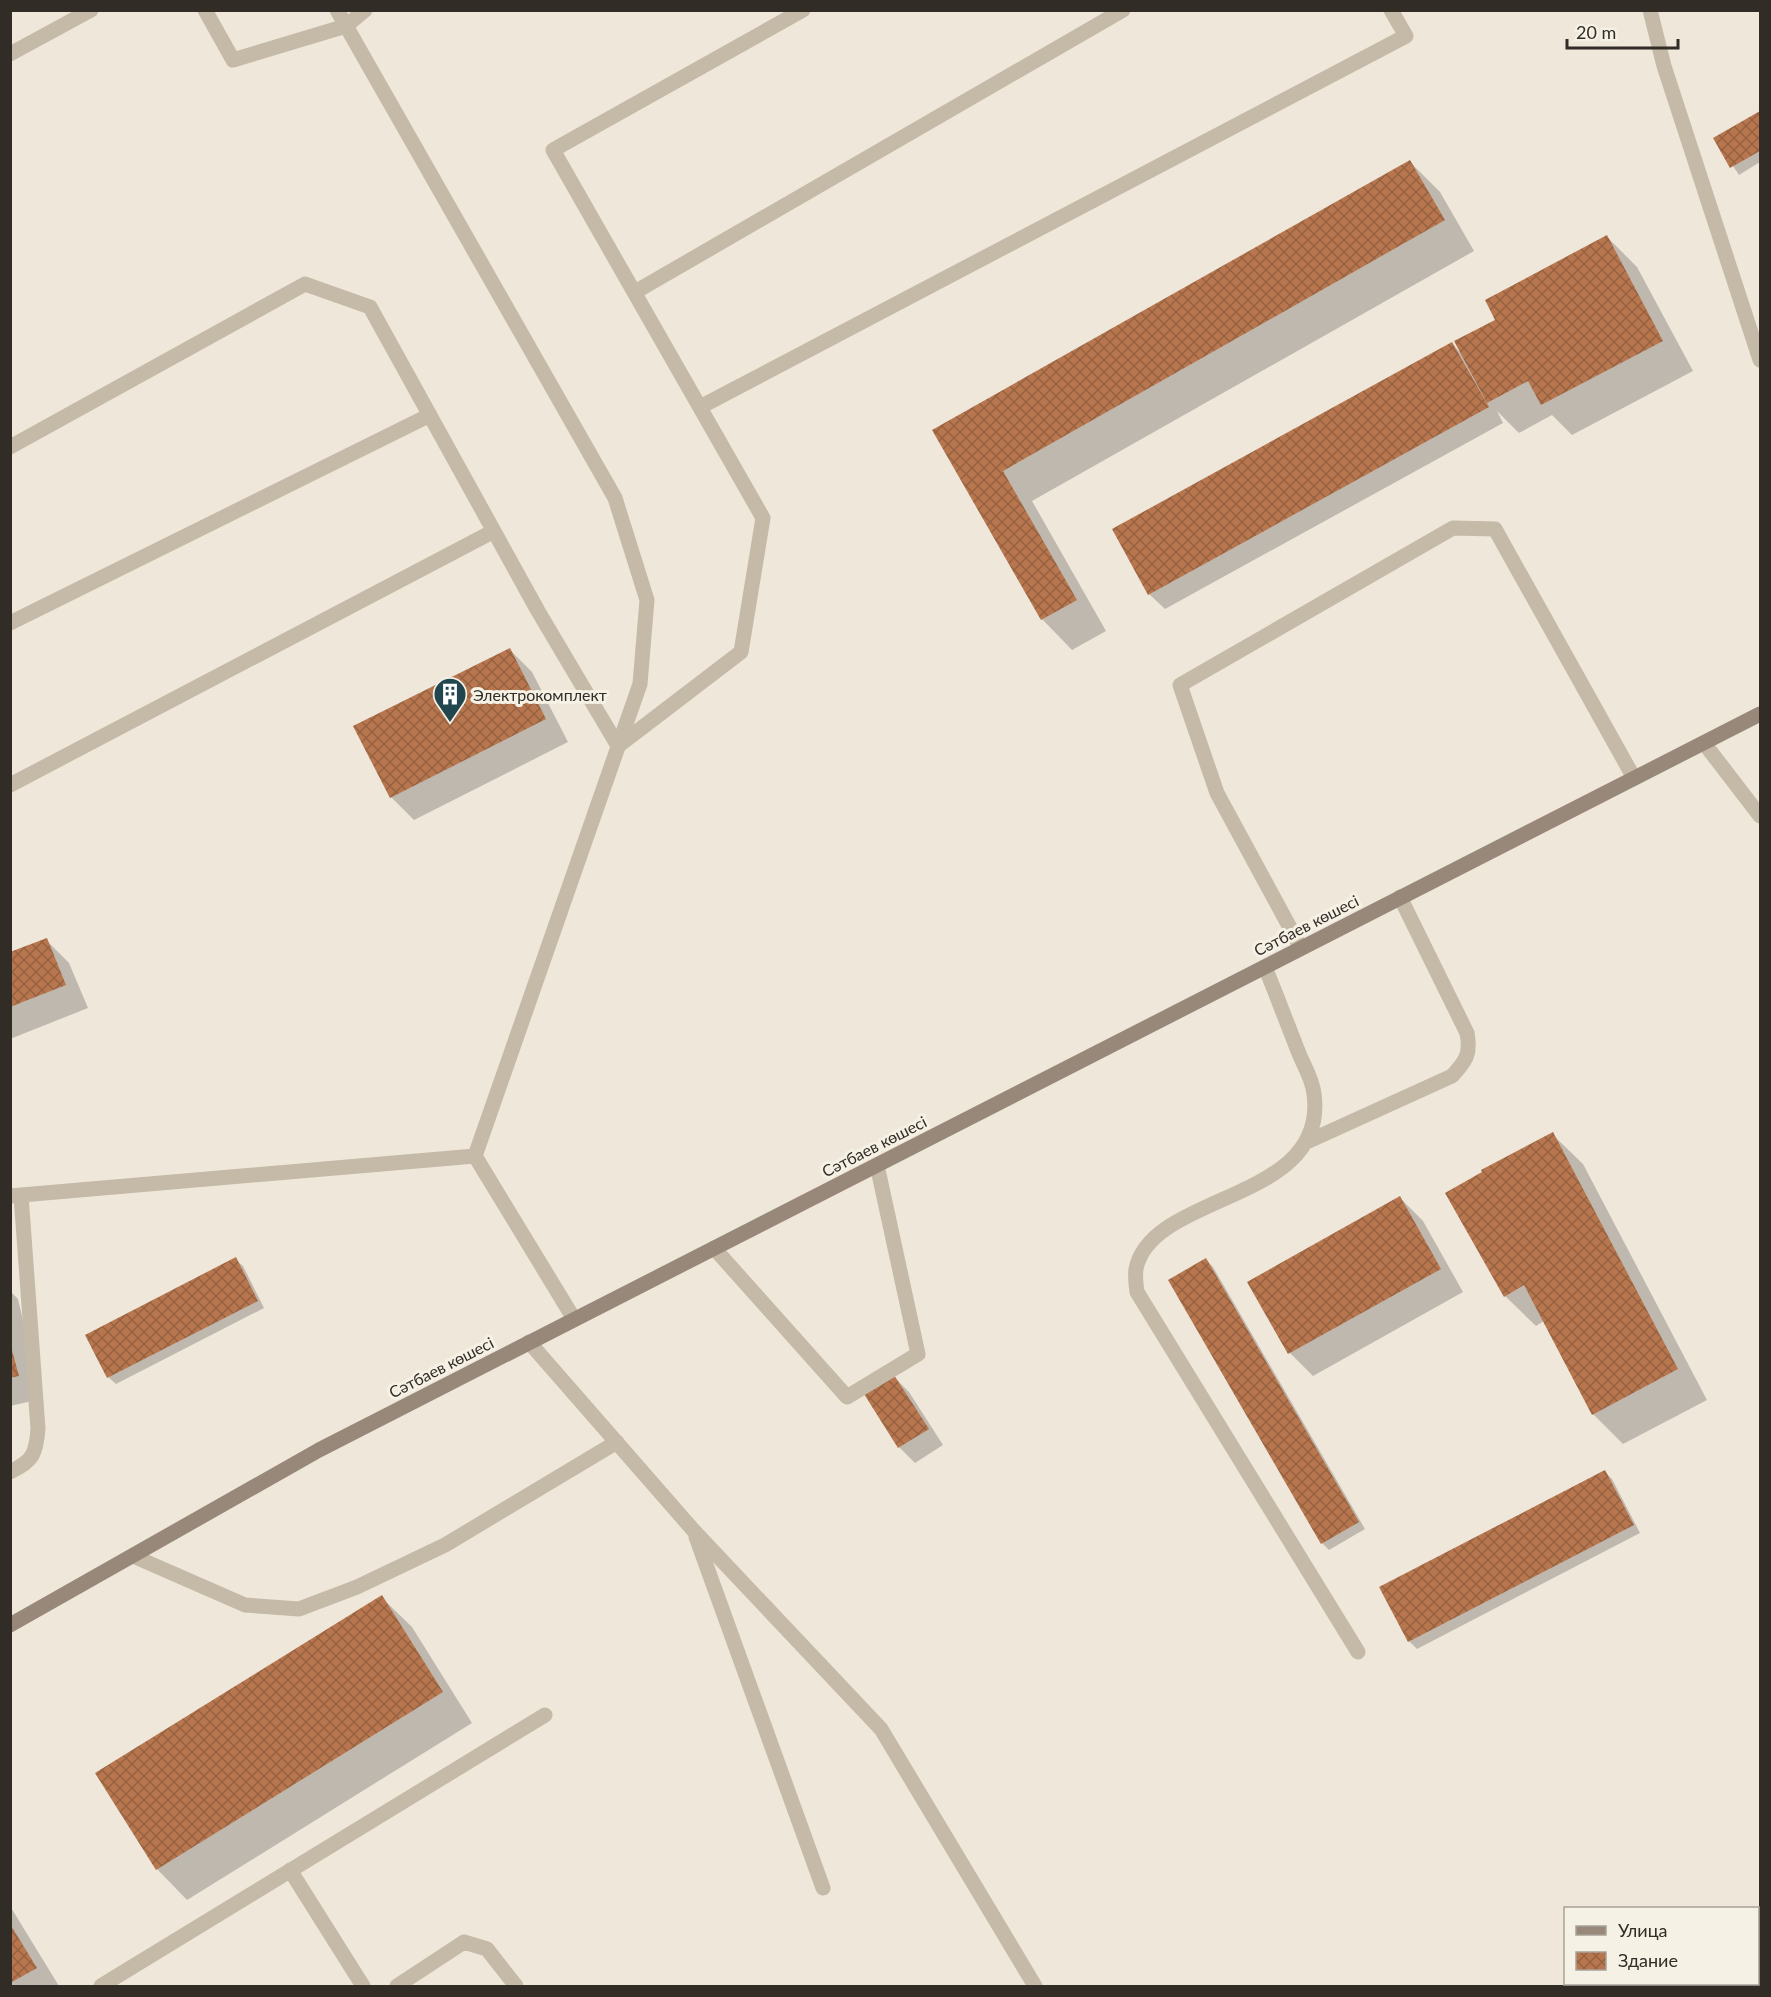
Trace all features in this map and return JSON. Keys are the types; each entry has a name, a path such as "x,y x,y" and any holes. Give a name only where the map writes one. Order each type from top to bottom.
{"main road":[{"name":"Сәтбаев көшесі","path":"10,1625 319,1450 1761,714"}],"street":[{"path":"10,54 91,10"},
{"path":"205,10 233,60 346,26 365,10"},
{"path":"337,10 615,498 647,600 640,684 475,1156"},
{"path":"618,746 741,652 763,518 702,406 554,150 803,10"},
{"path":"635,292 1123,10"},
{"path":"702,406 1406,36 1391,10"},
{"path":"1650,10 1664,66 1761,360"},
{"path":"10,447 306,284 370,307 494,531 618,746"},
{"path":"10,623 430,415"},
{"path":"1301,948 1217,793 1180,685 1453,528 1495,529 1634,778"},
{"path":"10,785 494,531"},
{"path":"1704,743 1761,816"},
{"path":"1358,1652 1137,1292 1136,1269 1143,1252 1160,1232 1278,1171 1309,1141 1452,1076 1466,1062 1470,1049 1467,1033 1400,897"},
{"path":"1265,967 1314,1092 1315,1118 1309,1141"},
{"path":"10,1472 27,1463 36,1449 38,1429 16,1196 475,1156"},
{"path":"475,1156 574,1319"},
{"path":"714,1248 847,1397 918,1354 877,1165"},
{"path":"529,1342 694,1531 881,1729 1035,1986"},
{"path":"133,1556 245,1605 299,1610 357,1587 445,1545 616,1442"},
{"path":"694,1531 823,1888"},
{"path":"101,1986 544,1715"},
{"path":"290,1870 363,1986"},
{"path":"397,1986 464,1942 487,1949 516,1986"}],"building":[{"path":"1760,111 1760,151 1730,168 1713,138"},
{"path":"1410,160 1445,220 1003,471 1077,600 1041,620 932,430"},
{"path":"1607,235 1663,341 1541,405 1528,381 1487,403 1454,341 1495,320 1485,300"},
{"path":"1452,342 1489,407 1148,595 1112,529"},
{"name":"Электрокомплект","path":"510,648 546,719 390,798 353,726"},
{"path":"47,938 66,985 10,1007 10,952"},
{"path":"1553,1132 1678,1369 1592,1415 1524,1285 1504,1297 1445,1193 1482,1172 1481,1170"},
{"path":"1400,1196 1441,1269 1288,1354 1247,1282"},
{"path":"236,1257 258,1301 107,1378 85,1335"},
{"path":"1206,1258 1359,1522 1321,1544 1168,1280"},
{"path":"10,1343 19,1376 10,1378"},
{"path":"894,1375 929,1429 898,1448 864,1394"},
{"path":"1605,1470 1634,1525 1408,1642 1379,1587"},
{"path":"382,1595 443,1692 156,1870 95,1773"},
{"path":"10,1924 37,1968 10,1983"}],"place":[{"name":"Электрокомплект","path":"450,723"}]}
